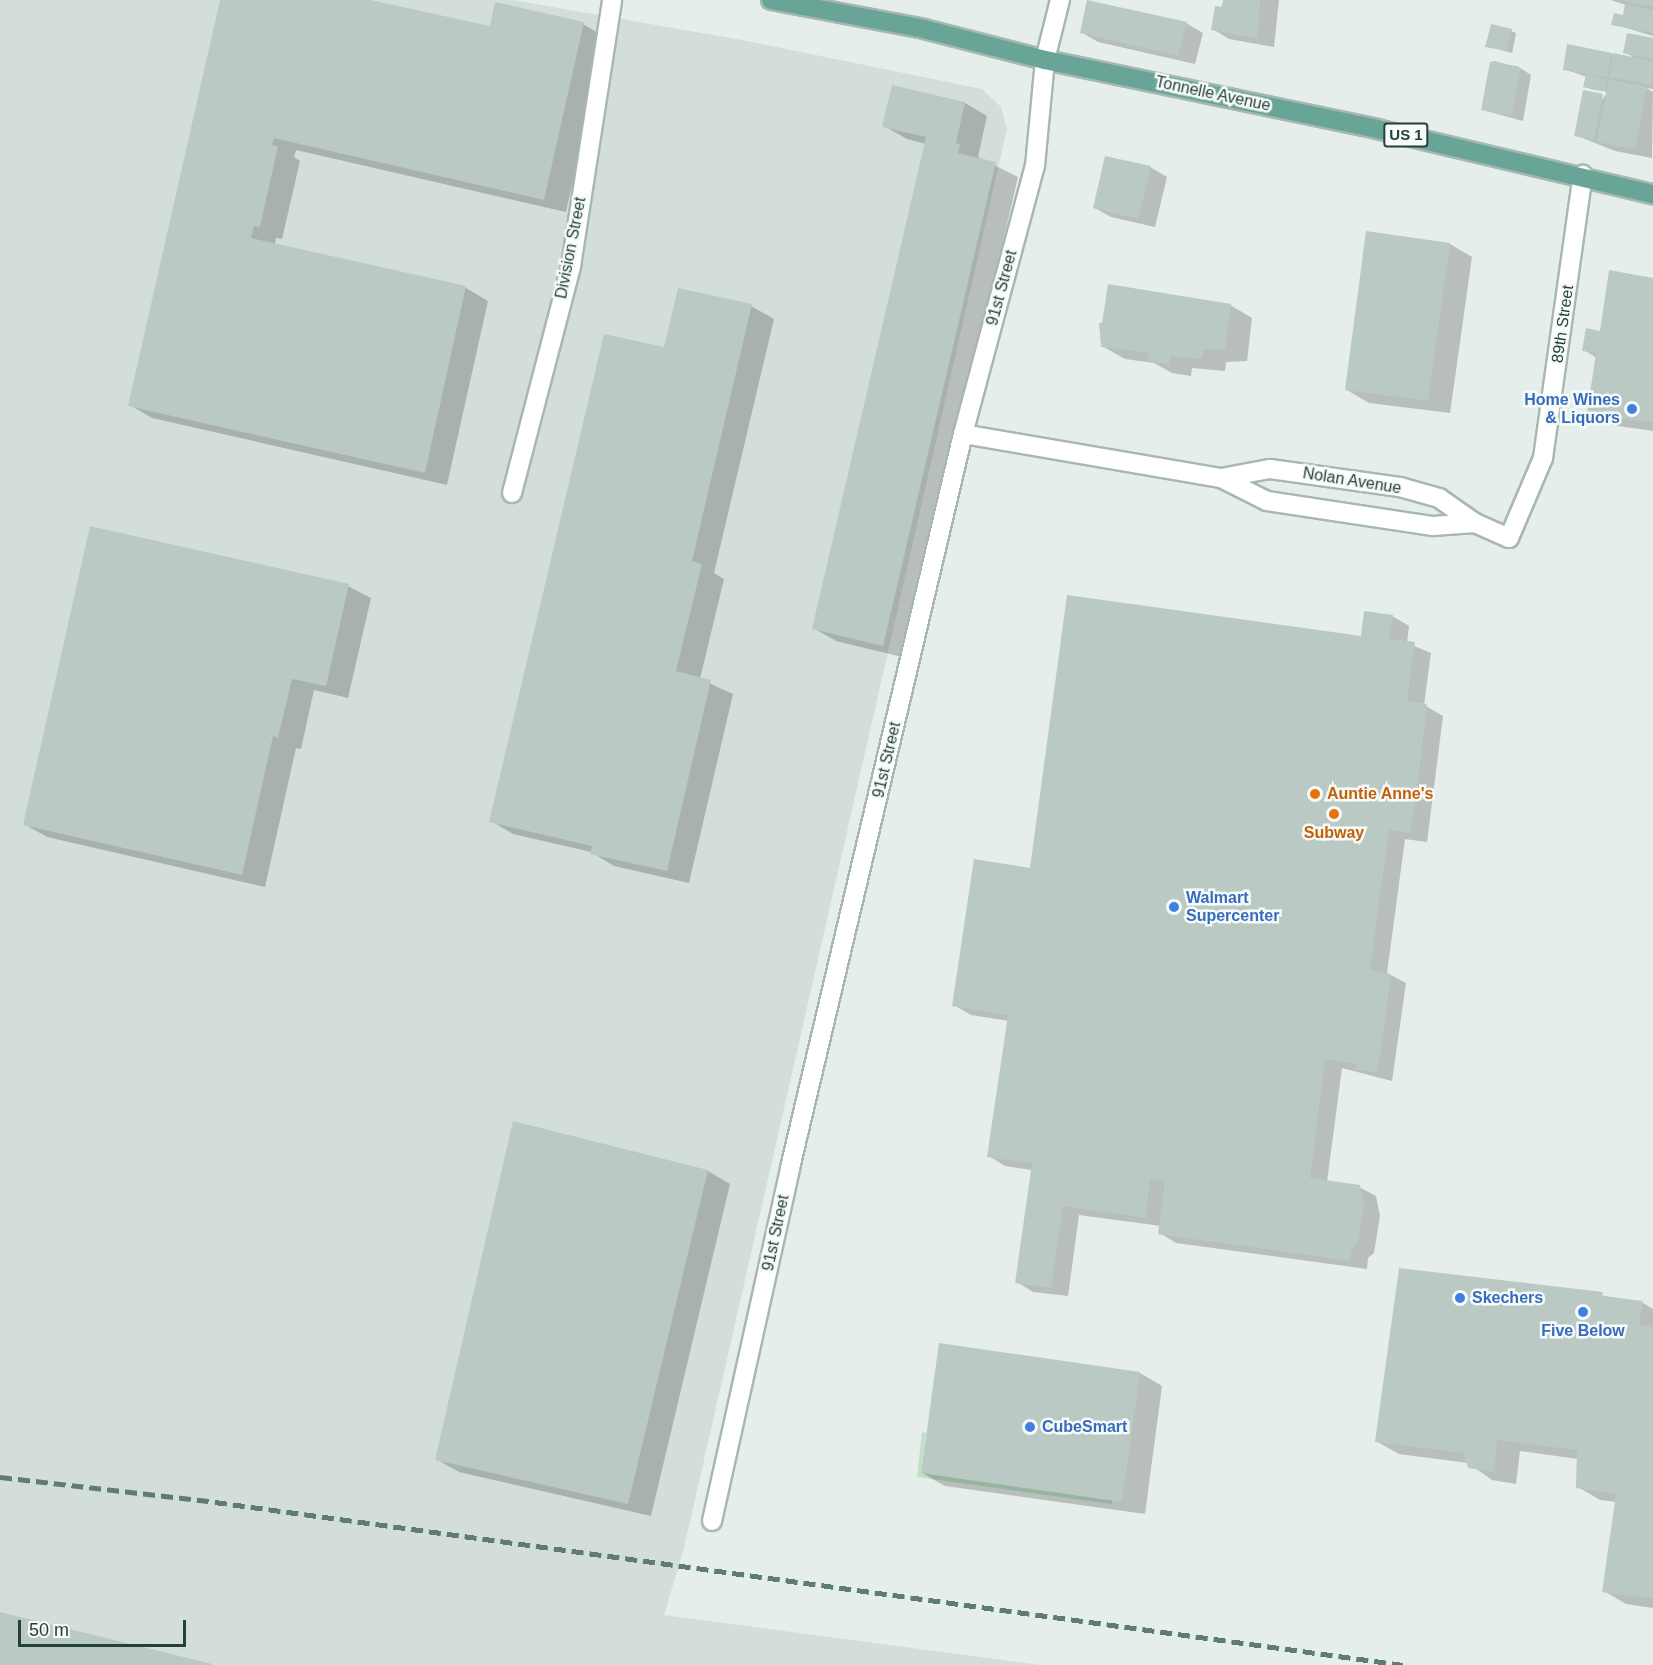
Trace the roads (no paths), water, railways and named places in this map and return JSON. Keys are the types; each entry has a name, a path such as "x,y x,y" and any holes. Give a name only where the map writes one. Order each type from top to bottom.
{"main road":[{"name":"Tonnelle Avenue","path":"771,0 924,29 1045,60 1583,175 1653,194"}],"street":[{"name":"Division Street","path":"512,492 571,266 612,0"},
{"name":"91st Street","path":"712,1521 790,1168 963,434 1035,166 1045,60 1060,0"},
{"name":"89th Street","path":"1509,538 1543,458 1583,175"},
{"name":"Nolan Avenue","path":"963,434 1221,478 1267,501 1433,526 1475,523"},
{"name":"Nolan Avenue","path":"1221,478 1270,469 1400,487 1439,498 1475,523 1509,538"}],"railway":[{"path":"0,1477 215,1502 1403,1665"}],"place":[{"name":"Home Wines & Liquors","path":"1632,409"},
{"name":"Auntie Anne's","path":"1315,794"},
{"name":"Subway","path":"1334,814"},
{"name":"Walmart Supercenter","path":"1174,907"},
{"name":"Skechers","path":"1460,1298"},
{"name":"Five Below","path":"1583,1312"},
{"name":"CubeSmart","path":"1030,1427"}]}
